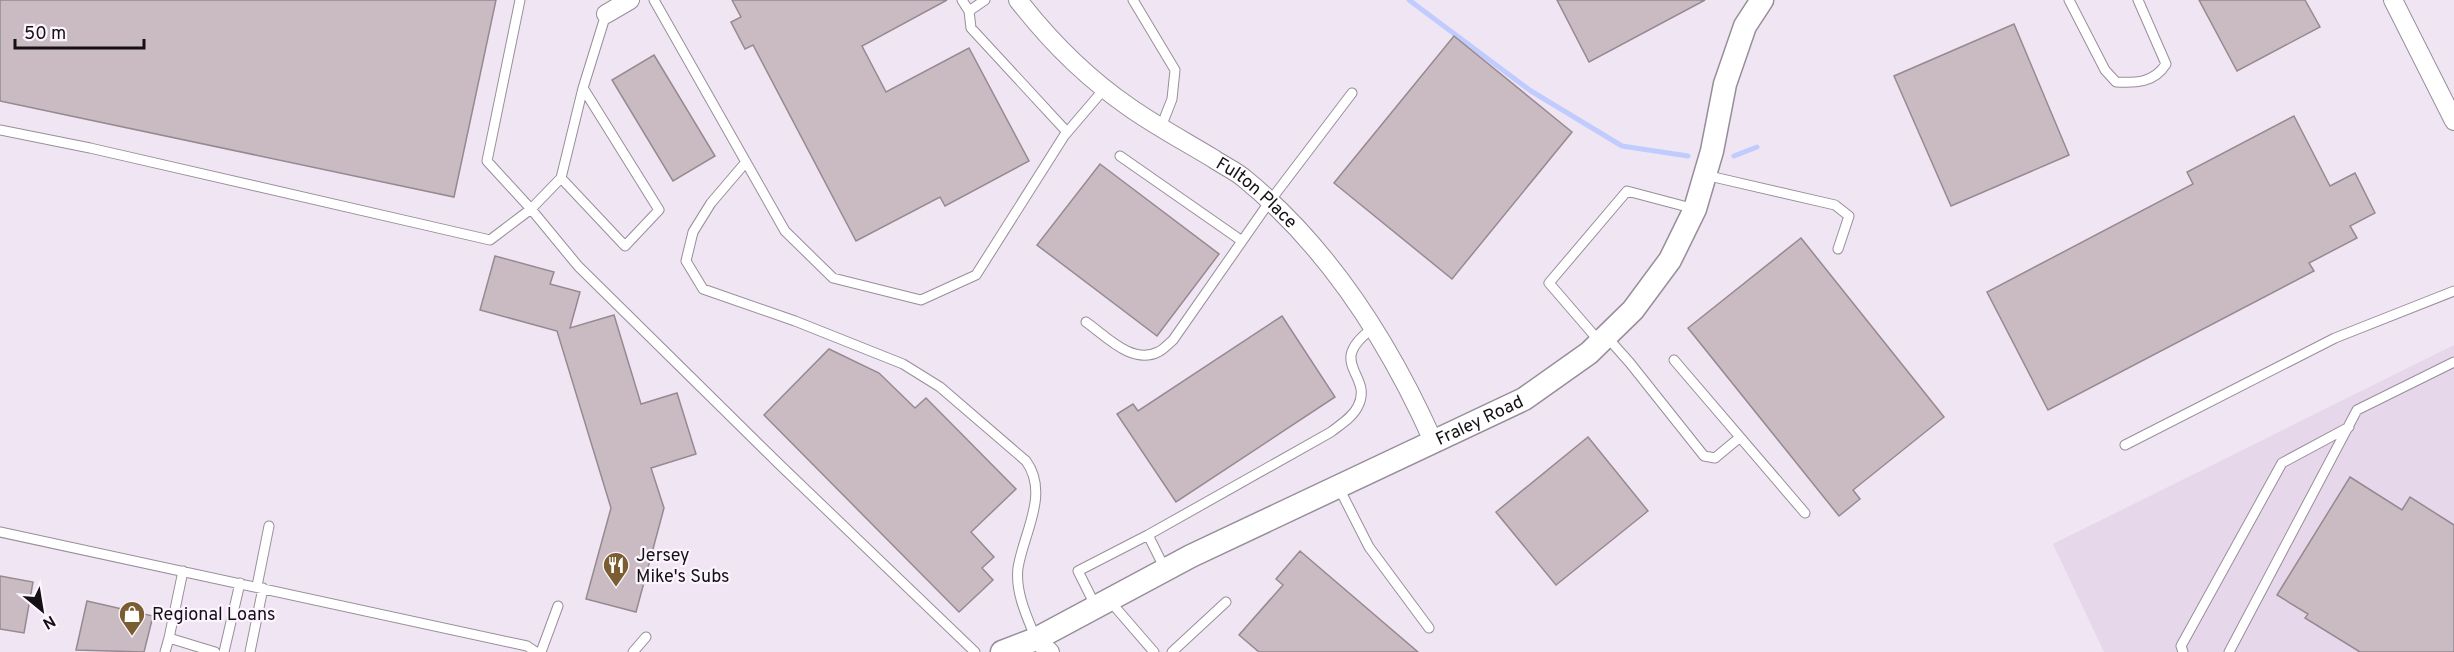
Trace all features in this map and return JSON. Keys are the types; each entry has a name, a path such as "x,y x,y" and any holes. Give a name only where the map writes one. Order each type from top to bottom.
{"street":[{"path":"606,14 630,0"},
{"name":"Fulton Place","path":"1018,0 1040,29 1128,107 1244,177 1298,226 1340,279 1373,328 1418,407 1434,443"},
{"name":"Fraley Road","path":"1002,652 1043,646 1103,603 1165,569 1524,399 1589,353 1633,310 1670,260 1695,209 1725,84 1746,26 1762,0"},
{"path":"2393,0 2454,121"}],"lane":[{"path":"520,0 487,161 531,209 578,266 779,464 975,652"},
{"path":"654,0 785,231 833,278 921,300 976,275 1067,132 1105,88"},
{"path":"962,0 969,11 971,28 1067,132"},
{"path":"969,11 985,0"},
{"path":"1133,0 1175,70 1172,99 1161,127"},
{"path":"2069,0 2104,70 2116,82 2138,83 2159,74 2166,64 2138,0"},
{"path":"0,130 90,148 490,240 531,209 561,178 583,88 606,14"},
{"path":"561,178 625,246 659,210 583,88"},
{"path":"1086,322 1130,354 1139,357 1157,352 1173,340 1270,201 1352,93"},
{"path":"1120,156 1242,241"},
{"path":"746,162 711,203 693,232 686,261 703,289 795,321 903,364 940,387 1026,461 1033,470 1035,509 1018,569 1022,604 1043,646"},
{"path":"1705,175 1835,205 1849,216 1838,249"},
{"path":"1695,209 1627,191 1549,283 1603,339 1630,363 1704,456 1715,458 1739,438"},
{"path":"2125,445 2335,338 2454,291"},
{"path":"1154,652 1103,603 1078,571 1148,535 1331,432 1351,417 1359,404 1360,388 1352,366 1351,351 1358,339 1373,328"},
{"path":"1674,360 1805,513"},
{"path":"2229,652 2357,410 2454,362"},
{"path":"2183,652 2181,646 2282,464 2349,427"},
{"path":"1338,486 1369,547 1429,628"},
{"path":"250,652 270,526"},
{"path":"0,532 527,646 536,652"},
{"path":"1148,535 1165,569"},
{"path":"165,652 183,571"},
{"path":"224,652 240,583"},
{"path":"1172,652 1226,602"},
{"path":"541,652 558,606"},
{"path":"633,652 645,637"},
{"path":"169,638 215,652"}],"shaded area":[{"path":"2454,345 2454,652 2104,652 2053,544"}],"building":[{"path":"0,0 496,0 454,197 0,101"},
{"path":"732,0 947,0 862,46 886,92 969,48 1029,161 945,206 940,197 856,241 753,45 745,49 731,22 741,17"},
{"path":"1557,0 1705,0 1589,62"},
{"path":"2199,0 2305,0 2320,27 2237,71"},
{"path":"2014,24 2069,155 1951,206 1894,76"},
{"path":"1454,36 1572,132 1452,279 1334,183"},
{"path":"654,55 715,156 673,181 612,80"},
{"path":"2294,116 2330,186 2355,173 2375,213 2350,226 2357,238 2309,263 2314,271 2048,410 1987,292 2193,184 2187,172"},
{"path":"1100,164 1219,254 1157,336 1037,245"},
{"path":"1801,238 1944,417 1853,490 1860,499 1839,516 1688,328"},
{"path":"495,256 554,272 550,284 580,292 570,328 614,315 641,404 677,393 696,454 651,468 664,508 636,612 586,599 611,508 557,331 480,310"},
{"path":"1282,316 1335,397 1176,502 1117,414 1133,404 1138,411"},
{"path":"829,349 879,373 915,408 926,398 1016,489 971,532 994,557 982,568 993,580 959,612 764,415"},
{"path":"1588,437 1648,511 1556,585 1496,512"},
{"path":"2350,477 2402,510 2410,497 2454,525 2454,652 2360,652 2305,618 2308,614 2277,595"},
{"path":"1300,551 1418,652 1259,652 1239,635 1283,585 1276,579"},
{"path":"0,576 33,582 24,633 0,629"},
{"path":"87,601 153,616 144,652 76,650"}],"waterway":[{"path":"1409,0 1531,91 1622,146 1688,156"},
{"path":"1734,156 1757,147"}],"place":[{"name":"Jersey Mike's Subs","path":"616,588"},
{"name":"Regional Loans","path":"132,637"}]}
